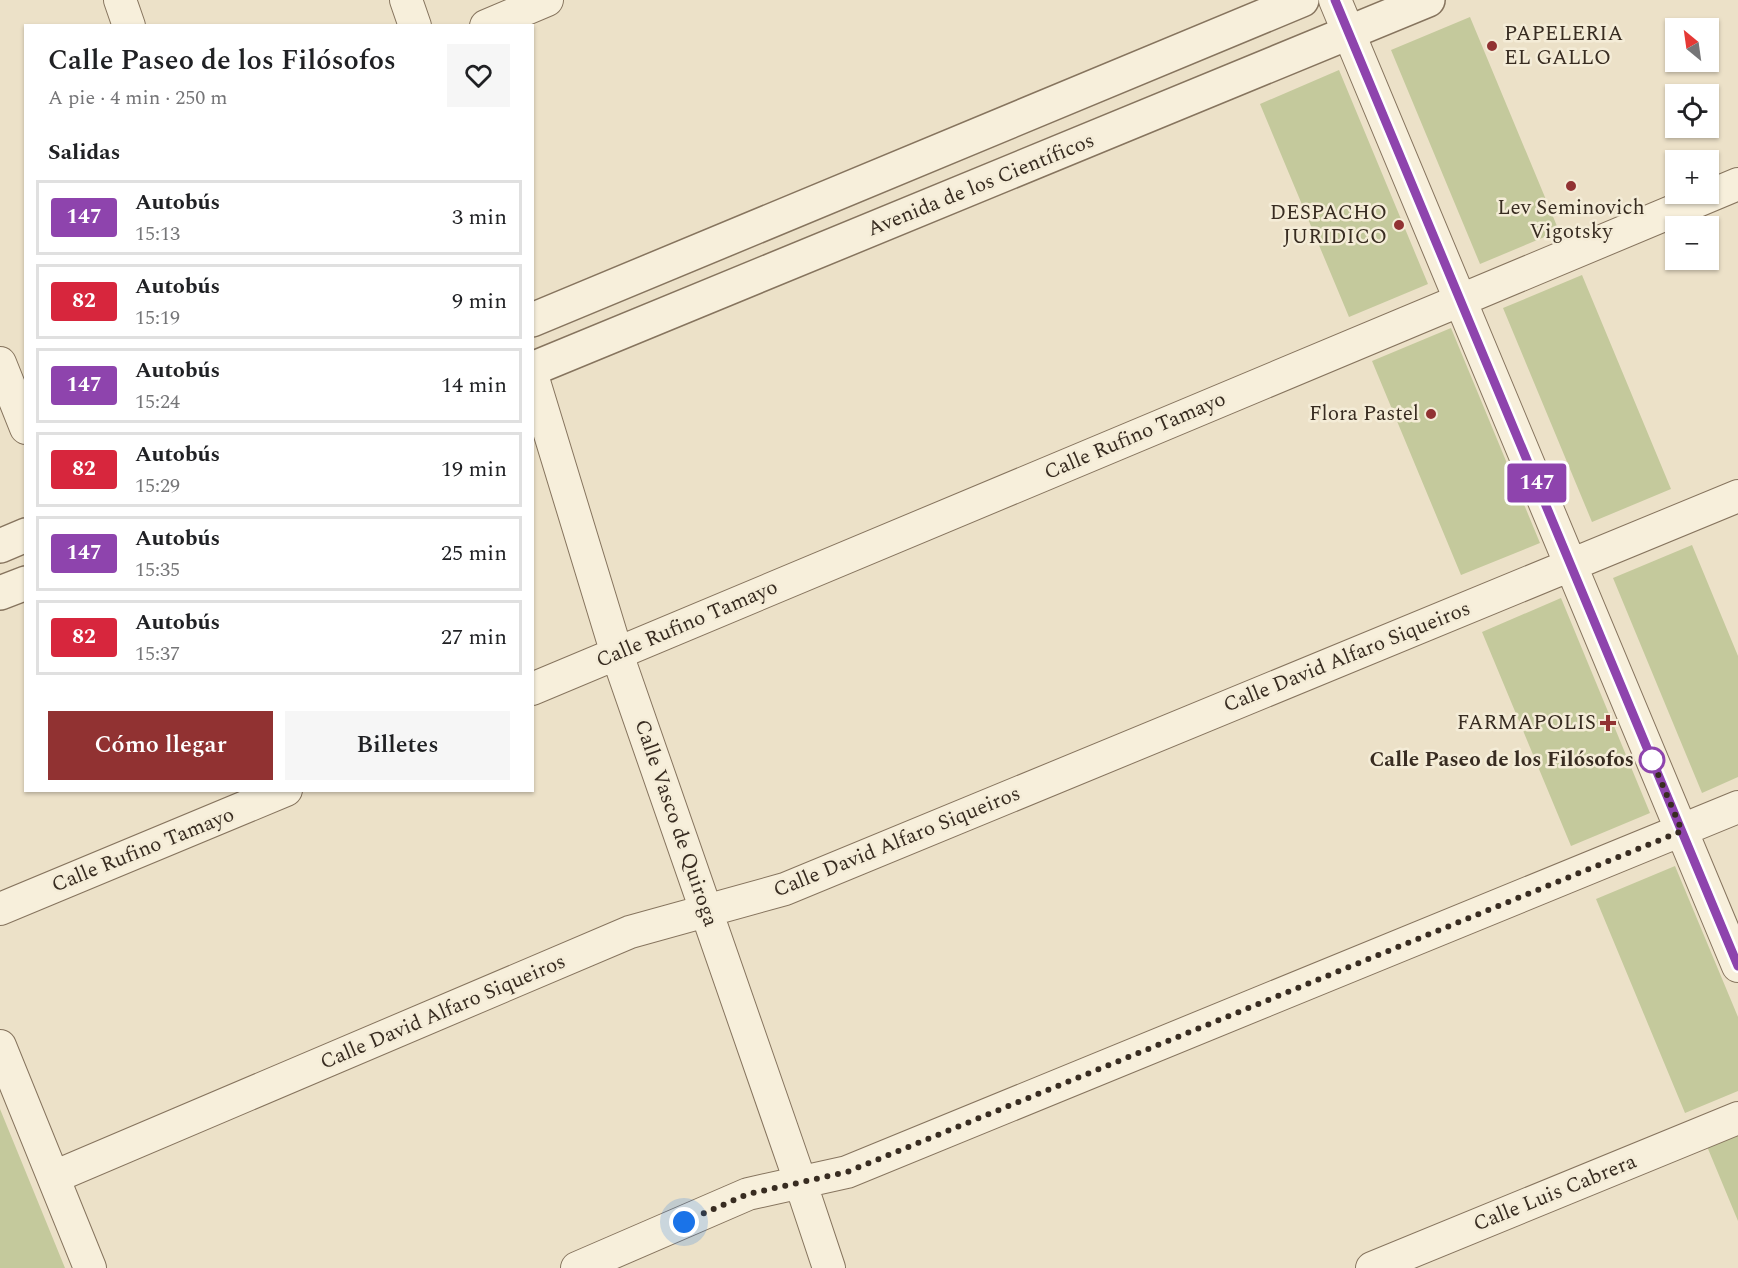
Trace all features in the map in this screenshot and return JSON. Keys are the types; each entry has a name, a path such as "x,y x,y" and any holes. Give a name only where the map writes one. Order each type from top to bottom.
{"street":[{"path":"120,0 128,24"},
{"path":"406,0 414,24"},
{"path":"491,24 547,0"},
{"path":"534,319 1302,0"},
{"path":"1335,0 1738,966"},
{"name":"Avenida de los Científicos","path":"534,368 1428,0"},
{"name":"Calle Rufino Tamayo","path":"534,688 1738,184"},
{"path":"0,363 24,423"},
{"name":"Calle Vasco de Quiroga","path":"534,382 617,654 829,1268"},
{"name":"Calle David Alfaro Siqueiros","path":"54,1177 630,932 784,889 1738,496"},
{"path":"0,546 24,536"},
{"path":"0,593 24,584"},
{"name":"Calle Rufino Tamayo","path":"0,909 281,792"},
{"path":"577,1268 748,1194 847,1172 1738,807"},
{"path":"0,1046 90,1268"},
{"name":"Calle Luis Cabrera","path":"1372,1268 1738,1118"}],"green space":[{"path":"1470,17 1559,231 1480,264 1391,50"},
{"path":"1339,70 1428,284 1349,317 1260,104"},
{"path":"1582,275 1671,489 1592,522 1503,308"},
{"path":"1451,328 1540,543 1461,575 1372,361"},
{"path":"1692,545 1738,656 1738,777 1702,793 1613,578"},
{"path":"1561,598 1650,813 1571,846 1482,632"},
{"path":"1675,866 1738,1017 1738,1091 1685,1113 1596,899"},
{"path":"0,1109 65,1268 0,1268"},
{"path":"1738,1131 1738,1221 1706,1144"}],"bus line":[{"name":"147","path":"1335,0 1738,966"}],"place":[{"name":"PAPELERIA EL GALLO","path":"1492,46"},
{"name":"Lev Seminovich Vigotsky","path":"1571,186"},
{"name":"DESPACHO JURIDICO","path":"1399,225"},
{"name":"Flora Pastel","path":"1431,414"},
{"name":"FARMAPOLIS","path":"1608,723"},
{"name":"Calle Paseo de los Filósofos","path":"1652,760"}],"route":[{"path":"684,1222 748,1194 847,1172 1682,831 1652,760"}]}
